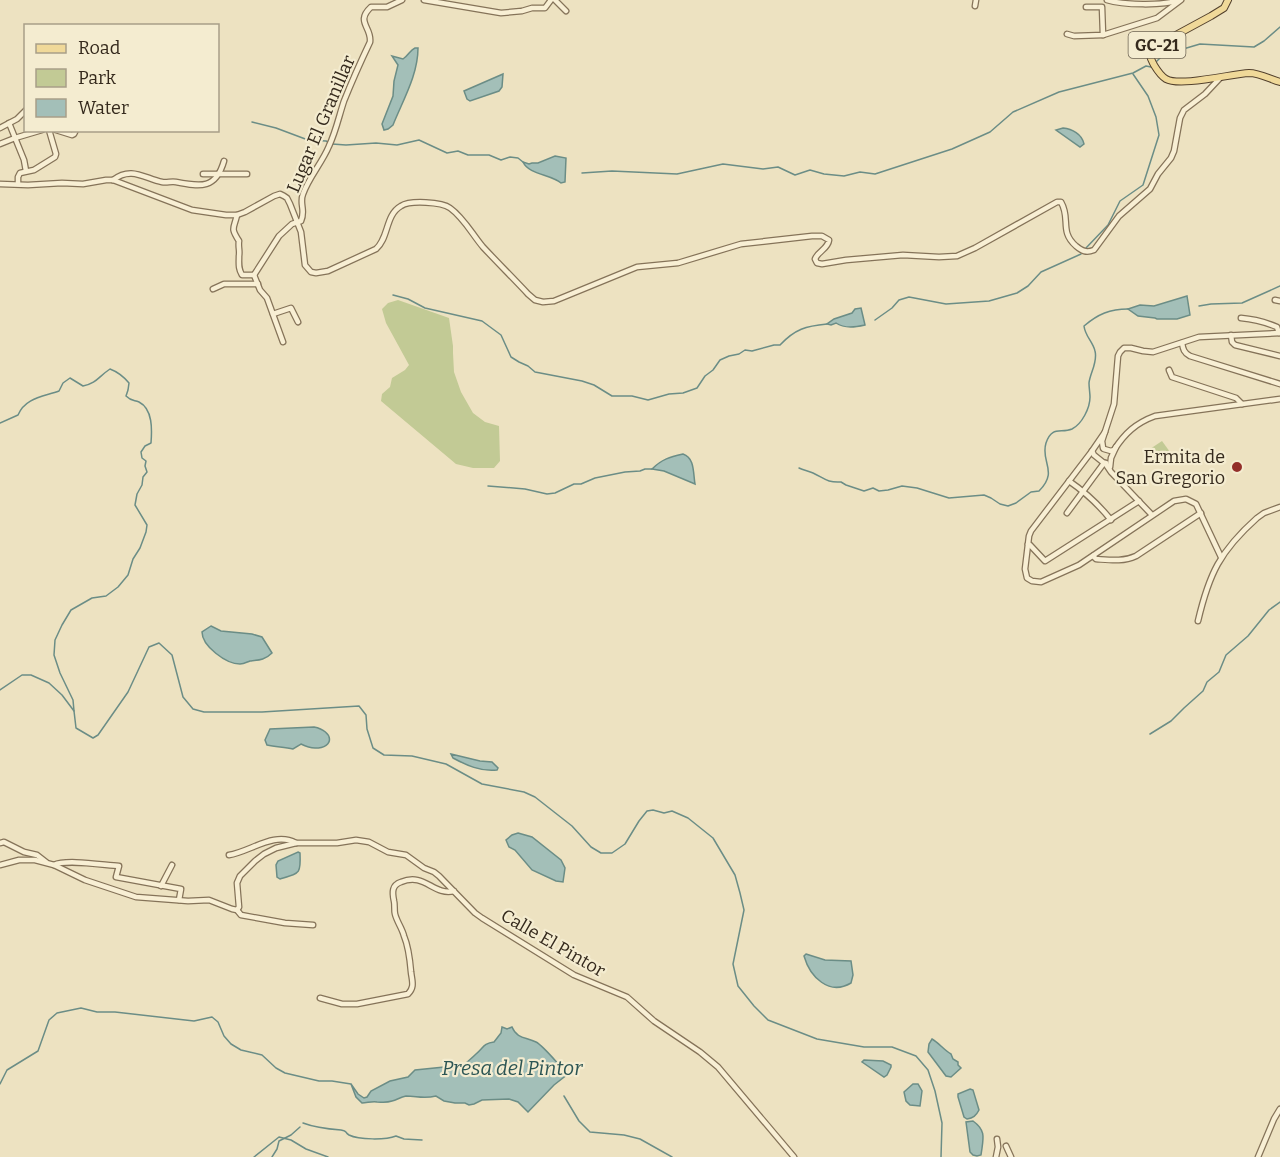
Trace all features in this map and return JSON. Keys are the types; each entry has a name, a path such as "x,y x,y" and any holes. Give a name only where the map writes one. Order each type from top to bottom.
{"main road":[{"name":"GC-21","path":"1229,0 1224,8 1152,48 1149,53 1150,58 1167,80 1173,82 1250,73 1280,82"}],"street":[{"name":"Lugar El Granillar","path":"298,223 304,213 302,195 311,175 326,154 349,89 370,42 371,36 365,27 364,17 371,7 387,7 402,0"},
{"path":"424,0 501,13 545,8 553,0 566,11"},
{"path":"1107,0 1124,4 1141,4 1180,0"},
{"path":"1067,34 1074,36 1103,35 1157,18 1180,0"},
{"path":"1086,7 1102,8 1103,35"},
{"path":"0,183 83,184 113,180 192,210 226,215 245,212 280,194 287,198 298,223 305,265 311,272 321,273 381,245 393,213 401,206 417,202 445,205 451,208 528,294 535,300 543,302 554,301 573,294 637,267 678,263 741,244 812,236 822,236 829,240 827,247 815,259 817,263 822,264 894,255 957,256 1057,202 1061,202 1065,211 1068,237 1079,248 1089,252 1094,250 1126,209 1150,189 1174,151 1180,117 1184,110 1221,77"},
{"path":"1207,90 1208,79"},
{"path":"1198,80 1207,90"},
{"path":"0,128 17,119 24,112"},
{"path":"9,123 26,171"},
{"path":"0,144 36,132"},
{"path":"18,184 18,175 34,170 55,157 50,132"},
{"path":"113,180 132,173 164,182 208,184 220,174 224,161"},
{"path":"203,174 247,174"},
{"path":"237,214 233,231 239,241 240,272 242,275 254,275"},
{"path":"254,275 279,236 292,224 298,223"},
{"path":"254,275 267,298 283,342"},
{"path":"213,289 224,284 258,284"},
{"path":"273,314 291,308 298,322"},
{"path":"1112,472 1109,466 1109,453 1102,441 1114,404 1120,352 1124,348 1131,348 1153,352 1199,337 1280,333 1277,327 1270,324 1241,318"},
{"path":"1231,335 1235,345 1280,356"},
{"path":"1182,342 1186,354 1190,356 1280,384"},
{"path":"1169,370 1172,377 1236,398 1242,404"},
{"path":"1093,450 1096,446 1112,451 1131,428 1155,416 1280,399"},
{"path":"1105,432 1031,531 1025,569 1028,578 1041,582 1052,578 1093,556 1152,515 1180,499 1196,504 1221,557"},
{"path":"1067,513 1110,458 1117,445"},
{"path":"1093,450 1094,455 1105,463 1152,515"},
{"path":"1069,480 1100,506 1111,520"},
{"path":"1028,544 1045,561 1139,501"},
{"path":"1198,621 1210,578 1221,557 1257,518 1280,507"},
{"path":"1093,556 1096,559 1122,561 1129,559 1201,513"},
{"path":"229,855 238,854 268,841 282,839 296,843"},
{"name":"Calle El Pintor","path":"296,843 337,843 356,840 369,842 388,852 406,855 440,876 482,918 574,975 627,997 654,1022 690,1045 718,1067 794,1157"},
{"path":"0,843 4,842 24,852 37,855 47,862"},
{"path":"237,910 239,904 237,883 240,876 264,854 296,843"},
{"path":"0,865 19,860 47,862 85,880 136,897 188,901 209,900 237,910 241,915 285,923 314,925"},
{"path":"54,865 58,862 74,862 118,866 116,877 182,889 178,900"},
{"path":"161,886 172,865"},
{"path":"320,998 342,1004 357,1004 408,994 413,986 410,959 404,934 395,913 393,889 401,882 417,879 439,890 454,891"},
{"path":"1258,1157 1280,1109"},
{"path":"996,1157 998,1139"},
{"path":"1006,1146 1011,1157"}],"green space":[{"path":"398,300 449,318 454,372 461,392 473,413 485,422 499,426 500,461 494,468 473,468 456,464 381,401 382,394 390,387 392,378 409,365 386,323 382,309 388,303"},
{"path":"1162,441 1170,452 1153,464 1144,453"}],"water":[{"path":"418,48 416,68 409,87 393,125 384,130 382,124 393,96 398,65 392,56 403,59"},
{"path":"503,74 502,87 499,91 470,101 467,99 464,91"},
{"path":"1063,128 1076,133 1084,144 1080,147 1056,130"},
{"path":"555,156 566,158 565,182 561,183 530,170 523,162 538,163"},
{"path":"1187,296 1190,315 1177,319 1138,316 1128,309 1140,305 1154,306"},
{"path":"861,308 865,325 850,327 836,323 827,324 852,313 855,309"},
{"path":"683,454 692,462 695,484 664,471 652,469 666,459"},
{"path":"211,626 221,631 262,637 272,653 259,660 243,664 228,661 210,648 203,637 202,632"},
{"path":"314,727 328,735 330,739 326,745 315,748 301,744 293,749 267,745 265,740 270,729"},
{"path":"451,754 492,762 498,768 497,770 485,770 474,767 453,758"},
{"path":"518,833 532,837 561,860 565,868 563,882 532,870 515,850 509,847 506,840"},
{"path":"298,852 300,860 298,872 280,879 277,877 278,861"},
{"path":"806,954 825,960 851,961 853,975 851,983 843,986 828,986 811,971 804,956"},
{"name":"Presa del Pintor","path":"502,1027 507,1029 512,1027 519,1036 539,1044 568,1074 528,1112 518,1102 509,1099 482,1100 469,1105 444,1101 436,1096 406,1096 388,1102 362,1103 356,1097 351,1084 364,1098 371,1091 390,1081 408,1077 415,1070 464,1065 486,1045 494,1042 501,1033"},
{"path":"932,1039 951,1054 961,1068 951,1077 946,1076 928,1052"},
{"path":"864,1060 883,1061 891,1067 884,1077 862,1062"},
{"path":"913,1084 918,1084 922,1091 920,1106 910,1105 906,1101 904,1092"},
{"path":"973,1090 979,1110 977,1114 967,1119 964,1117 958,1094"},
{"path":"973,1121 980,1128 983,1136 981,1155 977,1156 970,1152 966,1122"}],"waterway":[{"path":"1157,61 1163,55 1200,44 1254,47 1280,27"},
{"path":"582,173 612,171 677,174 723,164 763,169 778,167 795,175 810,170 844,176 860,172 875,174 952,149 990,132 1013,112 1059,92 1133,73 1146,66 1151,67"},
{"path":"1086,248 1108,225 1120,201 1143,185 1159,135 1156,117 1148,96 1133,74"},
{"path":"252,122 308,140 328,142"},
{"path":"332,144 397,145 419,140 447,153 458,151 468,155 489,155 501,160 510,157 518,158 523,162"},
{"path":"875,320 899,300 909,297 946,304 989,301 1017,293 1028,286 1041,272 1081,254"},
{"path":"1199,306 1242,303 1280,286"},
{"path":"393,295 408,299 425,308 482,321 501,335 511,357 535,372 582,381 612,396 632,396 648,400 697,388 720,360 729,356 745,350 752,351 780,345 801,329 827,324"},
{"path":"799,468 829,481 841,482 864,491 873,488 879,491 888,490 902,486 949,498 984,495 1000,504 1008,506 1016,503 1031,492 1039,491 1048,478 1045,456 1048,437 1054,432 1076,427 1087,411 1090,401 1089,383 1096,355 1084,326 1104,313 1128,309"},
{"path":"0,423 18,415 21,409 30,402 59,391 63,383 70,378 83,386 88,385 110,369 129,383 126,396 144,405 149,415 151,443 141,452 142,458 146,461 147,472 143,477 135,505 147,525 140,548 133,559 128,575 118,587 106,596 92,598 71,610 55,640 54,655 73,700 74,711"},
{"path":"488,486 525,489 547,494 595,478 652,469"},
{"path":"1150,734 1171,721 1203,691 1207,682 1219,672 1226,655 1248,636 1269,610 1280,602"},
{"path":"0,690 22,675 31,675 49,683 74,711 76,728 93,738 98,735 128,692 149,647 159,643 172,655 183,697 193,709 204,712 262,712 359,706 366,715 367,729 373,748 384,755 412,756 446,764 482,784 524,792 535,797 572,826 591,847 601,853 612,853 625,844 647,811 664,813 672,811 688,818 713,838 735,875 744,910 733,964 738,986 768,1020 817,1039 864,1047 892,1047 916,1056 928,1070 935,1091 942,1123 941,1157"},
{"path":"0,1084 7,1070 38,1051 49,1020 57,1013 81,1008 97,1012 194,1021 212,1017 218,1022 224,1036 231,1044 241,1050 262,1055 285,1073 319,1081 351,1084"},
{"path":"564,1096 579,1121 590,1132 640,1139 672,1157"},
{"path":"303,1123 343,1130 359,1138 379,1139 396,1136 422,1140"},
{"path":"272,1157 279,1141 300,1127"},
{"path":"254,1157 279,1137 328,1157"}],"place":[{"name":"Ermita de San Gregorio","path":"1237,467"}]}
